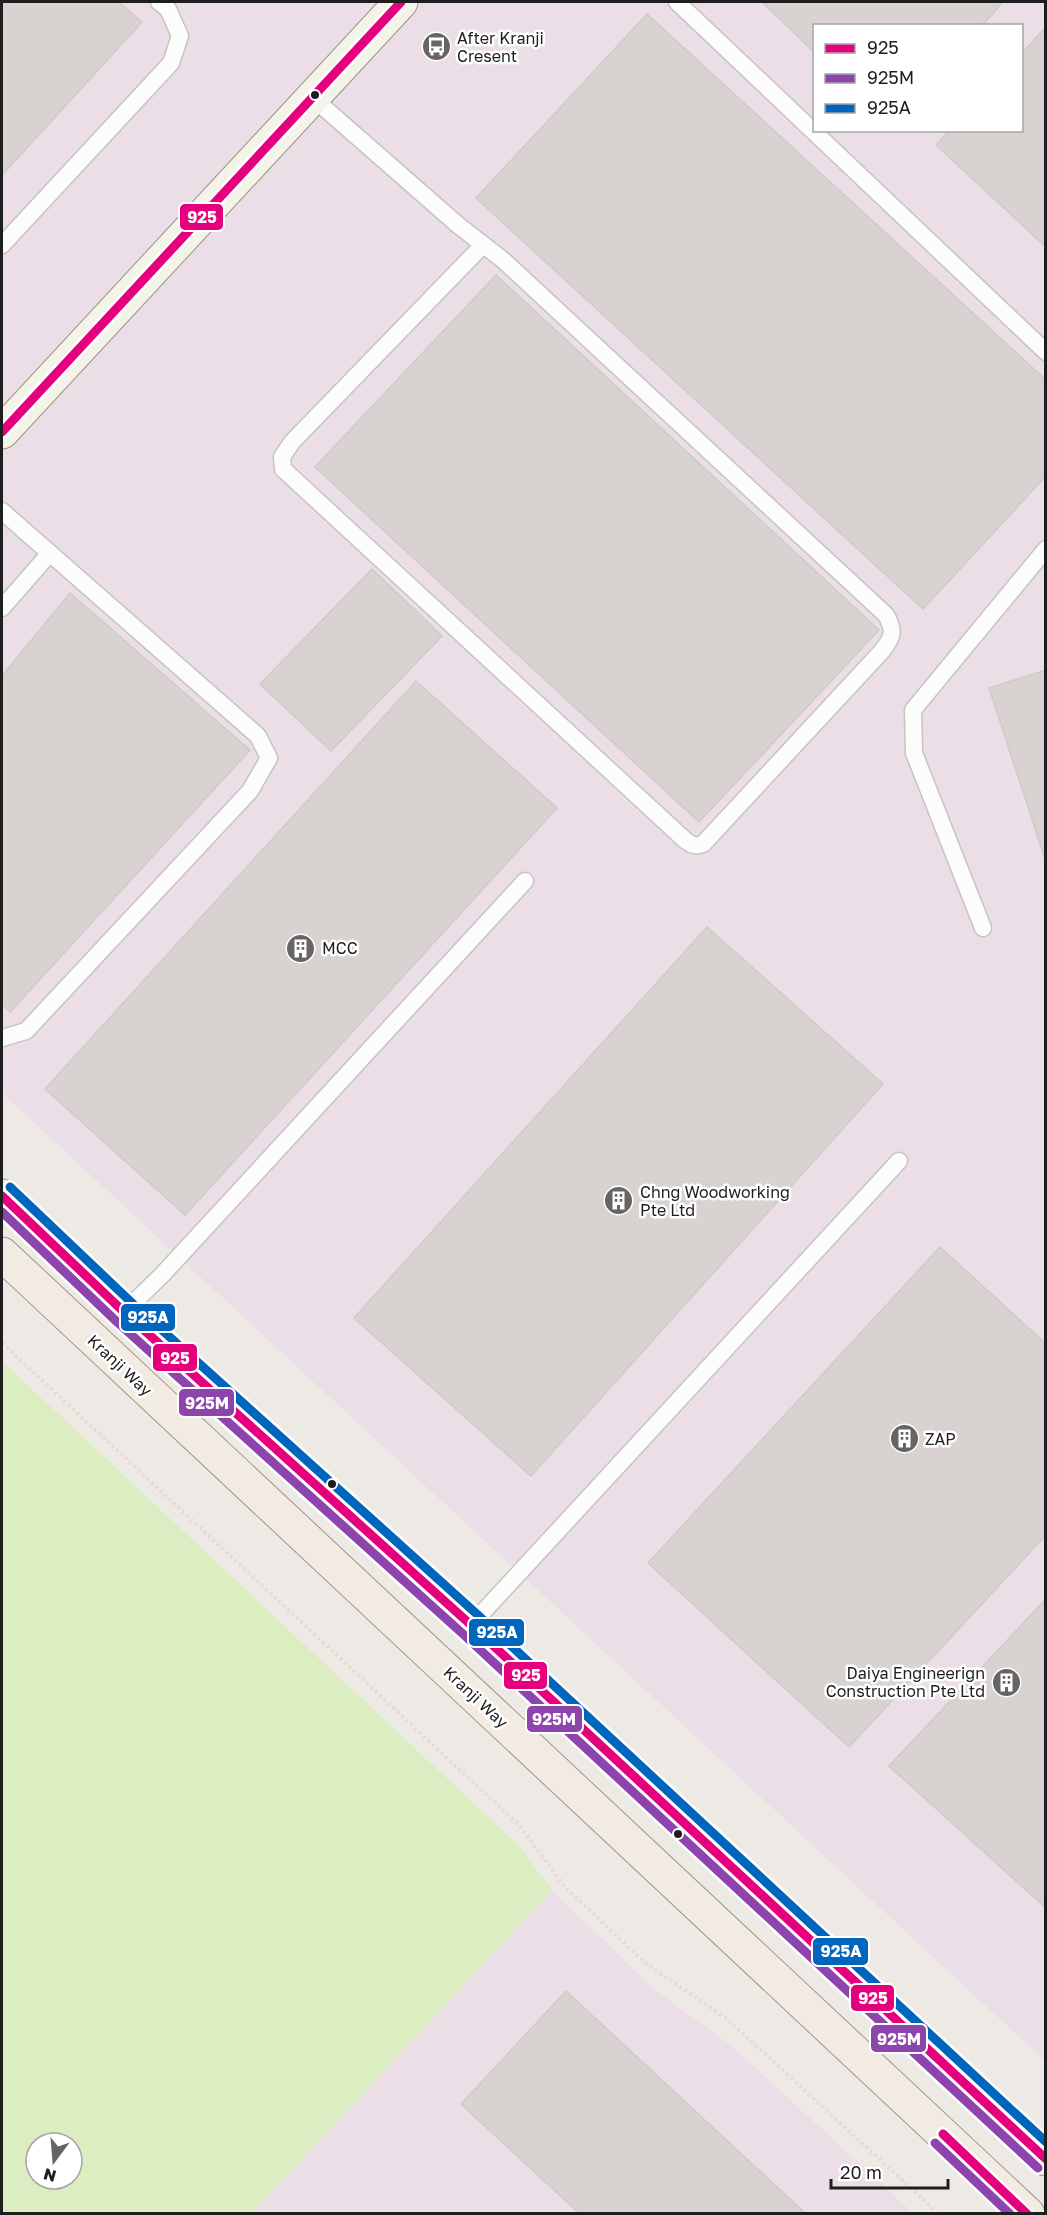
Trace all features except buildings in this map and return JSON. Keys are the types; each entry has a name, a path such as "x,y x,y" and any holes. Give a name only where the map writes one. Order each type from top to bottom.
{"main road":[{"path":"2,432 401,2"},
{"path":"2,1196 124,1312 471,1625 1046,2159"},
{"name":"Kranji Way","path":"2,1254 1028,2214"}],"lane":[{"path":"2,245 171,63 180,36 168,9 159,2"},
{"path":"677,2 813,131"},
{"path":"314,98 511,268 886,615 892,625 889,642 882,651 704,844 698,846 685,840 283,469 282,457 292,442 483,245"},
{"path":"814,132 1046,352"},
{"path":"2,511 258,736 269,758 250,791 26,1030 2,1038"},
{"path":"983,928 914,753 913,710 1046,549"},
{"path":"2,608 50,553"},
{"path":"124,1312 162,1275 525,881"},
{"path":"471,1625 899,1161"}],"path":[{"path":"2,1343 519,1825 565,1887 637,1955 726,2018 939,2214"}],"shaded area":[{"path":"2,2 1045,2 1045,2061 2,1093"},
{"path":"552,1890 656,1991 732,2046 913,2213 252,2214"}],"green space":[{"path":"2,1361 519,1846 552,1890 252,2213 2,2213"}],"transit line":[{"name":"925","path":"2,432 401,2"},
{"name":"925A","path":"10,1187 132,1303 479,1616 1046,2142"},
{"name":"925","path":"2,1196 124,1312 471,1625 1046,2159"},
{"name":"925M","path":"2,1212 116,1321 463,1634 1038,2168"},
{"name":"925","path":"943,2134 1027,2214"},
{"name":"925M","path":"935,2143 1010,2214"}],"place":[{"name":"After Kranji Cresent","path":"436,47"},
{"name":"MCC","path":"301,948"},
{"name":"Chng Woodworking Pte Ltd","path":"619,1201"},
{"name":"ZAP","path":"904,1439"},
{"name":"Daiya Engineerign Construction Pte Ltd","path":"1006,1682"}]}
